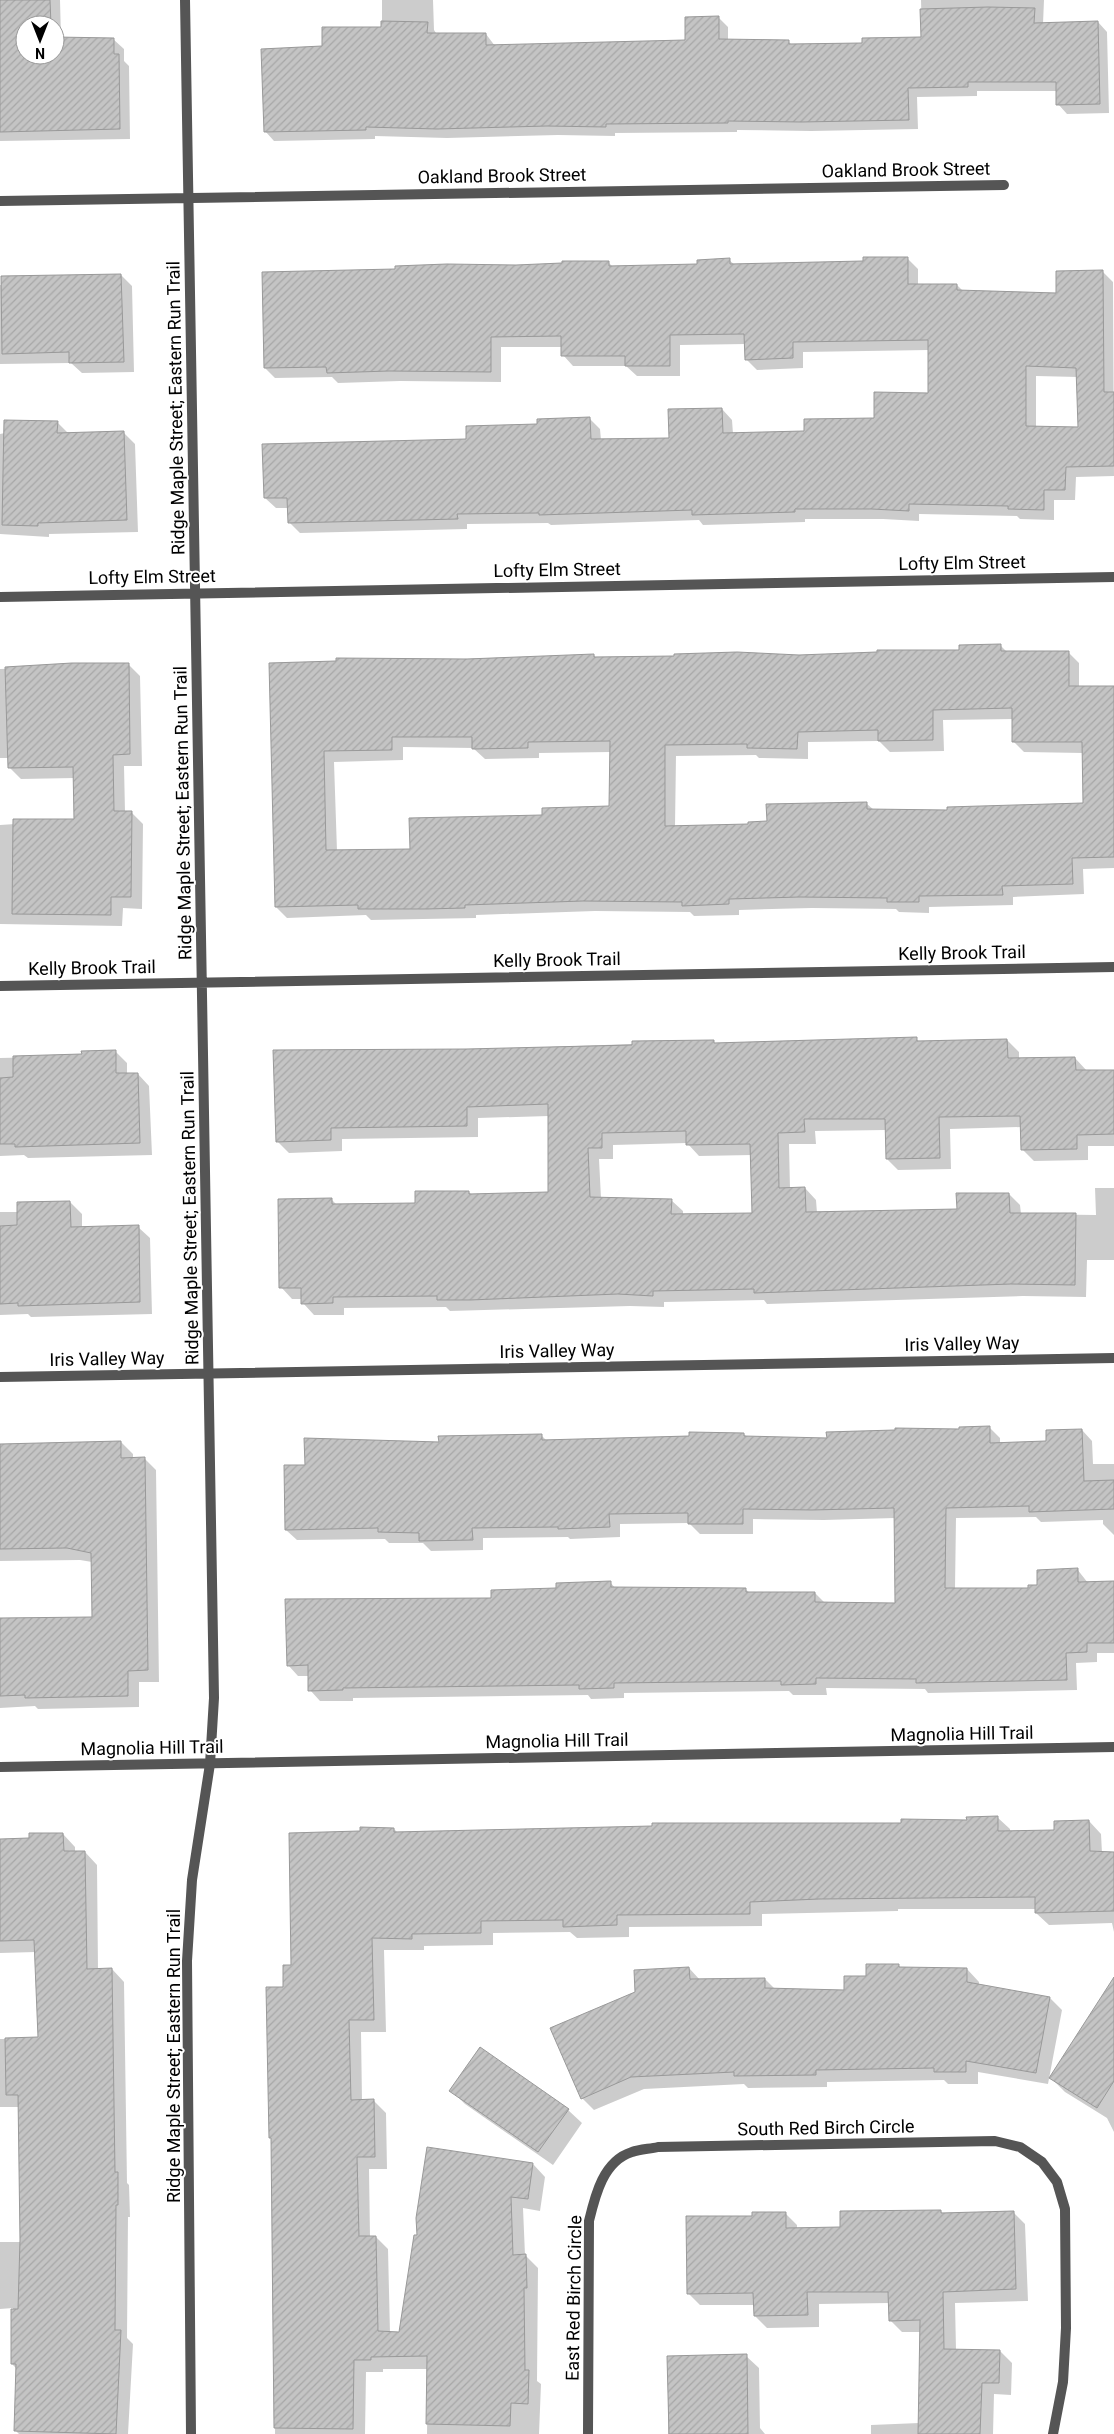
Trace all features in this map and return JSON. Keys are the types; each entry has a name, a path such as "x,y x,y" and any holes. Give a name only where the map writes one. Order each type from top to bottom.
{"street":[{"name":"Ridge Maple Street; Eastern Run Trail","path":"185,0 214,1698 210,1764 192,1880 187,1961 190,2434"},
{"name":"Oakland Brook Street","path":"0,201 1004,185"},
{"name":"Lofty Elm Street","path":"0,596 1114,577"},
{"name":"Kelly Brook Trail","path":"0,986 1114,967"},
{"name":"Iris Valley Way","path":"0,1377 1114,1358"},
{"name":"Magnolia Hill Trail","path":"0,1768 1114,1747"},
{"name":"South Red Birch Circle","path":"610,2167 630,2152 658,2147 996,2141 1020,2147 1042,2162 1057,2182 1064,2209 1066,2328 1063,2382 1053,2434"},
{"name":"East Red Birch Circle","path":"588,2434 589,2221 596,2191 610,2167"}],"building":[{"path":"0,0 50,0 51,15 15,15 15,65 65,65 65,37 114,38 114,54 119,54 120,129 0,132"},
{"path":"1035,8 1034,23 1098,21 1100,104 1056,105 1056,82 968,82 968,87 908,88 909,120 728,121 728,123 606,124 606,127 547,126 437,129 366,127 366,130 264,132 261,49 322,46 322,27 381,27 381,21 428,22 427,33 486,33 486,45 685,40 685,17 719,16 719,39 789,40 789,44 862,43 862,38 921,37 920,9"},
{"path":"863,257 908,257 908,284 957,284 957,290 1056,293 1056,271 1103,270 1104,392 1114,392 1114,466 1066,467 1065,490 1044,490 1044,510 1008,509 1008,506 909,504 909,511 795,509 795,512 692,515 692,510 539,515 539,513 457,514 458,519 288,523 287,498 264,498 262,444 466,439 466,426 537,424 537,419 590,417 591,439 669,438 668,409 722,408 723,433 804,431 804,419 874,418 874,392 928,393 928,340 793,342 793,358 745,360 744,334 670,335 670,366 625,366 625,356 561,356 561,336 491,337 491,372 389,371 327,373 326,367 264,368 262,272 395,269 395,266 447,264 516,265 562,263 562,261 609,261 609,266 697,264 697,260 730,258 730,264 863,261","holes":["1026,366 1076,368 1078,427 1026,426"]},
{"path":"121,274 124,362 69,363 69,352 2,354 1,276"},
{"path":"4,420 58,421 57,433 124,431 127,520 38,523 38,526 2,525"},
{"path":"1001,644 1001,651 1069,651 1069,686 1114,686 1114,857 1072,858 1073,884 1002,886 1003,895 919,896 919,902 887,902 887,898 800,897 729,899 729,904 682,906 682,902 583,901 465,905 465,908 426,909 358,909 358,905 275,907 269,663 336,661 336,658 467,659 594,654 594,657 674,656 674,654 737,652 799,655 877,652 877,650 959,650 959,645","holes":["1012,708 1012,742 1082,742 1083,803 947,807 947,810 867,809 867,802 766,804 767,821 748,822 748,824 665,826 665,745 747,744 747,748 797,749 798,732 878,730 878,741 933,740 933,710","392,737 472,737 472,749 528,748 528,742 610,741 609,806 542,808 542,815 409,818 410,849 326,850 324,751 392,750"]},
{"path":"72,663 129,663 130,754 113,755 114,811 132,811 131,897 111,897 111,915 12,914 13,819 74,819 73,767 8,768 5,667"},
{"path":"917,1037 917,1041 1007,1039 1008,1058 1075,1057 1076,1070 1114,1070 1114,1134 1077,1135 1077,1149 1021,1150 1020,1116 939,1117 940,1158 886,1159 885,1119 804,1119 805,1132 778,1133 779,1188 805,1187 806,1212 957,1209 956,1193 1009,1193 1010,1213 1076,1213 1075,1285 1011,1284 754,1293 754,1289 653,1291 653,1296 618,1294 470,1300 437,1300 437,1296 333,1297 333,1303 301,1304 301,1288 279,1288 278,1199 332,1198 332,1204 415,1203 415,1191 469,1191 469,1194 548,1192 548,1104 467,1107 467,1126 331,1128 331,1140 276,1142 273,1050 466,1049 632,1045 632,1041 714,1040 714,1043","holes":["686,1131 686,1145 750,1144 752,1213 671,1214 672,1199 590,1197 588,1148 602,1148 602,1133"]},
{"path":"116,1050 116,1073 138,1073 140,1143 15,1147 15,1144 0,1144 0,1078 13,1077 13,1056 82,1054 81,1051"},
{"path":"70,1201 71,1227 139,1225 140,1302 18,1306 18,1303 0,1304 0,1226 17,1225 17,1202"},
{"path":"990,1426 990,1443 1046,1441 1046,1430 1082,1429 1084,1481 1114,1480 1114,1509 1029,1512 1029,1506 946,1508 945,1588 1028,1588 1028,1585 1037,1585 1037,1570 1078,1568 1078,1582 1114,1581 1114,1643 1087,1643 1087,1652 1066,1653 1067,1680 916,1683 916,1679 816,1678 816,1684 781,1685 781,1681 614,1683 614,1688 579,1689 579,1685 343,1688 343,1690 308,1691 308,1665 287,1666 285,1599 491,1598 491,1590 556,1588 556,1583 611,1581 611,1587 746,1588 746,1592 815,1592 815,1602 895,1603 894,1508 743,1509 743,1524 688,1524 688,1513 609,1514 610,1527 558,1529 558,1527 472,1528 473,1540 419,1541 419,1533 378,1532 378,1528 285,1530 284,1465 305,1465 304,1438 439,1442 438,1436 542,1434 542,1440 689,1436 689,1432 744,1433 744,1436 827,1438 826,1432 895,1430 895,1428 959,1429 959,1427"},
{"path":"121,1441 121,1458 145,1457 148,1670 128,1671 128,1696 25,1698 25,1695 0,1696 0,1618 92,1617 91,1553 67,1548 0,1549 0,1444"},
{"path":"998,1816 998,1831 1054,1830 1054,1821 1089,1820 1090,1851 1114,1852 1114,1911 1035,1913 1035,1897 819,1899 750,1902 750,1914 617,1915 617,1925 563,1927 563,1920 481,1921 481,1933 412,1934 412,1939 372,1938 374,2020 349,2020 351,2100 374,2099 375,2157 357,2157 359,2236 376,2236 378,2331 399,2332 414,2235 417,2235 416,2218 427,2147 533,2163 528,2199 511,2197 513,2255 526,2254 527,2288 524,2288 525,2370 529,2370 528,2404 511,2403 510,2426 426,2424 427,2356 371,2357 371,2360 354,2360 353,2429 274,2428 271,2138 269,2138 266,1987 283,1987 283,1965 291,1965 289,1833 360,1831 360,1827 394,1828 394,1832 652,1826 652,1823 901,1823 901,1819 967,1820 966,1817"},
{"path":"29,1833 63,1833 64,1851 85,1851 87,1969 112,1968 115,2172 118,2172 115,2330 121,2330 116,2434 14,2431 16,2364 11,2364 11,2309 18,2309 20,2240 18,2095 6,2095 5,2038 38,2037 34,1940 0,1941 0,1839 29,1838"},
{"path":"866,1964 899,1964 899,1967 967,1968 967,1982 1050,1997 1036,2073 966,2061 966,2072 934,2072 934,2068 816,2070 816,2075 734,2076 734,2072 631,2077 581,2099 550,2028 635,1992 634,1970 689,1967 690,1979 765,1978 765,1988 844,1990 844,1976 866,1976"},
{"path":"1114,1977 1114,2081 1097,2108 1049,2078"},
{"path":"480,2047 569,2109 538,2152 449,2091"},
{"path":"941,2210 941,2213 1014,2211 1016,2289 943,2292 944,2349 1000,2350 999,2383 982,2383 980,2434 918,2434 920,2320 889,2321 888,2292 807,2292 808,2315 754,2316 753,2293 687,2294 686,2216 752,2216 752,2212 786,2212 786,2228 840,2227 840,2211"},
{"path":"747,2354 748,2434 669,2434 667,2356"}]}
